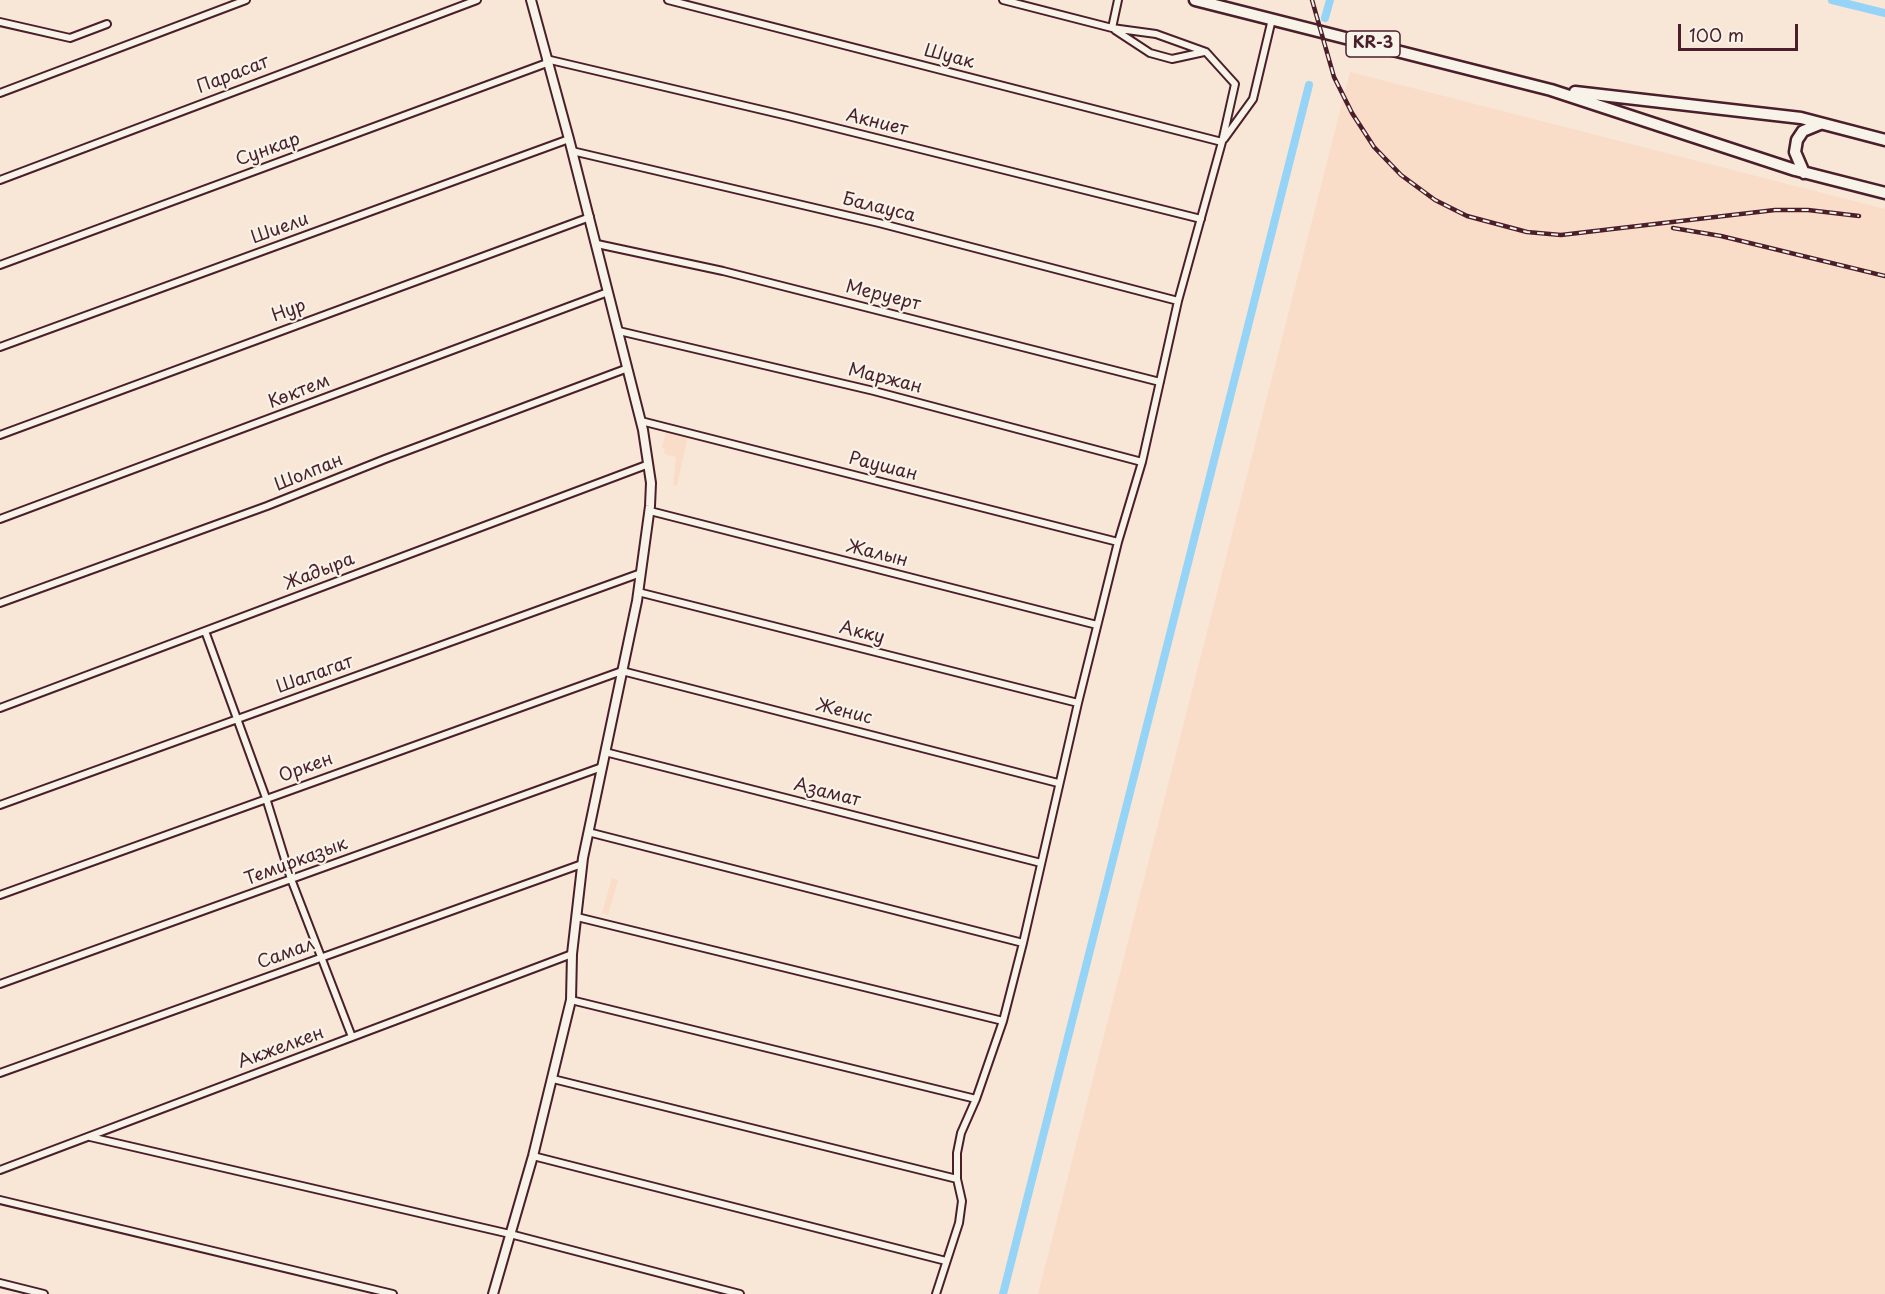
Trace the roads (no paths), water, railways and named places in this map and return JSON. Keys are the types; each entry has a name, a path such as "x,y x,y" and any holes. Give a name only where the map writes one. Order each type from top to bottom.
{"main road":[{"name":"KR-3","path":"1195,0 1551,90 1804,173 1885,193"},
{"name":"KR-3","path":"1551,90 1801,118 1885,140"},
{"path":"1804,173 1795,152 1797,140 1803,131 1823,123"}],"street":[{"path":"0,93 246,0"},
{"name":"Парасат","path":"0,180 477,0"},
{"path":"493,1294 533,1156 571,1000 572,954 582,864 638,592 650,511 649,464 641,421 590,217 531,0"},
{"name":"Шуак","path":"668,0 1222,142"},
{"path":"936,1294 959,1223 962,1200 957,1179 957,1153 961,1133 976,1099 1003,1021 1097,625 1118,542 1142,462 1178,301 1222,142 1235,84 1206,52 1155,34 1112,28 1003,0"},
{"path":"1112,28 1118,0"},
{"path":"1222,142 1253,99 1272,19"},
{"path":"0,22 70,38 107,24"},
{"path":"1112,28 1150,53 1172,59 1206,52"},
{"name":"Акниет","path":"546,61 788,116 1201,219"},
{"name":"Сункар","path":"0,265 546,61"},
{"name":"Шиели","path":"0,347 569,139"},
{"name":"Балауса","path":"572,151 879,223 1178,301"},
{"name":"Нур","path":"0,435 590,217"},
{"name":"Меруерт","path":"597,244 723,271 1160,382"},
{"name":"Көктем","path":"0,519 608,292"},
{"name":"Маржан","path":"619,331 874,391 1142,462"},
{"name":"Шолпан","path":"0,603 143,549 267,506 628,368"},
{"name":"Раушан","path":"641,421 1118,542"},
{"name":"Жадыра","path":"0,708 649,464"},
{"name":"Жалын","path":"650,511 1097,625"},
{"name":"Шапагат","path":"0,805 641,573"},
{"name":"Акку","path":"638,592 1078,703"},
{"path":"205,631 266,798 291,879 352,1037"},
{"name":"Женис","path":"622,671 1059,783"},
{"name":"Оркен","path":"0,895 622,671"},
{"name":"Азамат","path":"605,752 1041,863"},
{"name":"Темирказык","path":"0,984 602,767"},
{"path":"588,832 1023,943"},
{"name":"Самал","path":"0,1073 582,864"},
{"path":"577,917 1003,1021"},
{"name":"Акжелкен","path":"0,1170 572,954"},
{"path":"571,1000 976,1099"},
{"path":"553,1079 957,1179"},
{"path":"90,1137 510,1234 740,1294"},
{"path":"533,1156 946,1261"},
{"path":"0,1200 393,1294"},
{"path":"0,1283 44,1294"}],"waterway":[{"path":"1325,18 1330,0"},
{"path":"1832,0 1885,13"},
{"path":"1003,1294 1309,85"}],"railway":[{"path":"1312,0 1334,77 1352,113 1374,147 1401,175 1435,200 1467,216 1527,232 1561,235 1775,210 1808,210 1859,216"},
{"path":"1673,228 1721,236 1885,276"}]}
